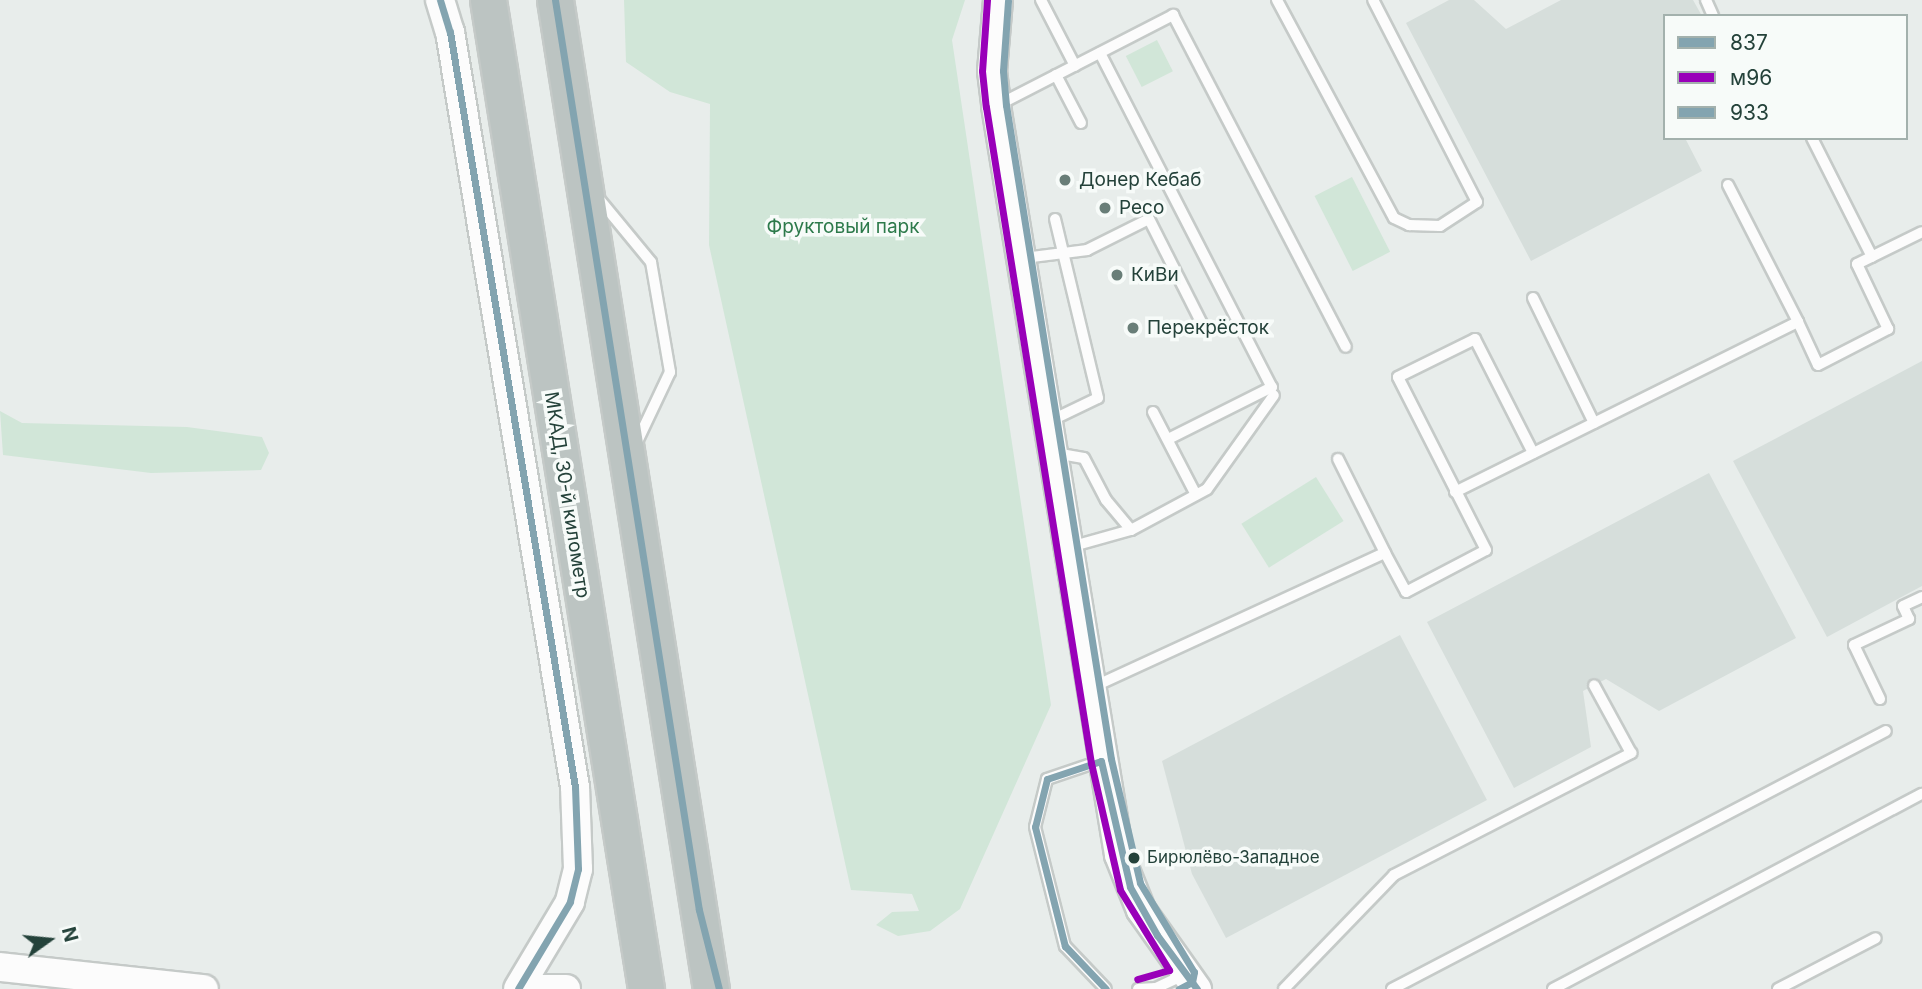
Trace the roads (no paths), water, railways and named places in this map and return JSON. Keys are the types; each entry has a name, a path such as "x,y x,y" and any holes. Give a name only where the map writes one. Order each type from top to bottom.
{"highway":[{"name":"МКАД, 30-й километр","path":"488,0 646,989"},
{"path":"555,0 711,989"}],"street":[{"path":"440,0 450,32 577,811 578,869 570,902 518,989"},
{"path":"476,0 504,97"},
{"path":"569,87 572,0"},
{"path":"998,0 992,71 996,106 1101,761 1130,887 1190,982"},
{"path":"699,910 719,989"},
{"path":"0,967 204,989"},
{"path":"537,989 566,989"}],"lane":[{"path":"1041,0 1075,66"},
{"path":"1277,0 1394,218 1409,225 1440,226 1477,202 1373,0"},
{"path":"996,106 1173,15 1346,347"},
{"path":"1100,53 1272,387 1168,439"},
{"path":"1056,75 1081,123"},
{"path":"1813,140 1872,257"},
{"path":"582,178 651,262 670,372 627,462"},
{"path":"1728,186 1818,365 1888,329 1857,264 1922,232"},
{"path":"1046,423 1098,398 1061,253 1055,219"},
{"path":"1020,259 1087,250 1149,219 1203,326"},
{"path":"1533,298 1594,423"},
{"path":"1455,492 1798,322"},
{"path":"1338,459 1406,592 1486,550 1398,377 1475,339 1533,453"},
{"path":"1066,547 1084,546 1131,530 1207,489 1274,395"},
{"path":"1153,412 1196,495"},
{"path":"1051,453 1067,452 1084,458 1106,500 1131,530"},
{"path":"1089,688 1111,682 1385,553"},
{"path":"1880,699 1854,645 1909,619 1903,606 1922,597"},
{"path":"1284,989 1394,875 1631,753 1594,685"},
{"path":"1392,989 1886,731"},
{"path":"1101,761 1047,779 1035,827 1065,946 1106,989"},
{"path":"1553,989 1922,794"},
{"path":"1778,989 1876,939"},
{"path":"1138,989 1190,982"}],"place":[{"name":"Донер Кебаб","path":"1065,180"},
{"name":"Ресо","path":"1105,208"},
{"name":"КиВи","path":"1117,275"},
{"name":"Перекрёсток","path":"1133,328"},
{"name":"Бирюлёво-Западное","path":"1134,858"}],"park label":[{"name":"Фруктовый парк","path":"843,227"}]}
